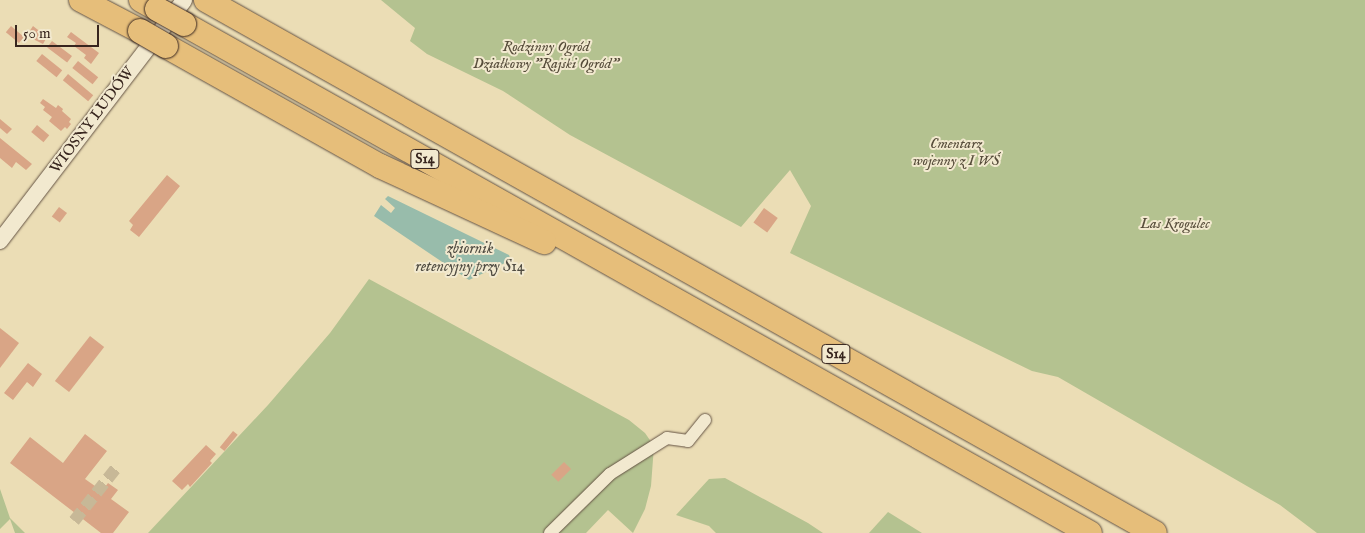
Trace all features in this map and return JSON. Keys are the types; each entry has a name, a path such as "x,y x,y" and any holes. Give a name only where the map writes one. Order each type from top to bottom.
{"highway":[{"path":"82,0 380,166 502,223 666,295"},
{"name":"S14","path":"206,0 1155,533"},
{"path":"230,0 289,46"},
{"name":"S14","path":"149,4 1090,533"}],"street":[{"name":"WIOSNY LUDÓW","path":"0,241 184,0"},
{"path":"550,533 610,474 666,438 688,441 705,420"}],"green space":[{"name":"Las Krogulec","path":"381,0 1365,0 1365,533 1317,533 1280,505 1058,377 1032,371 790,253 811,206 790,170 741,227 570,135 503,91 427,54 410,41 415,28"},
{"path":"369,279 629,420 645,433 654,446 651,486 645,509 633,533 608,510 586,533 148,533 268,405 330,333"},
{"path":"725,478 823,533 716,533 709,526 676,515 709,479"},
{"path":"0,489 10,518 25,533 15,533 10,519 0,529"},
{"path":"888,512 922,533 869,533"}],"water":[{"name":"zbiornik retencyjny przy S14","path":"388,196 509,255 510,258 507,262 469,280 374,216 381,205 391,213 395,208 385,199"}],"building":[{"path":"11,26 24,37 19,43 6,32"},
{"path":"33,26 47,37 43,44 31,38 32,36 29,32"},
{"path":"71,32 99,53 91,64 84,58 86,55 74,46 76,43 67,37"},
{"path":"52,41 72,56 67,62 47,47"},
{"path":"42,54 62,70 57,77 36,61"},
{"path":"78,61 98,77 93,84 72,68"},
{"path":"68,74 93,95 88,101 63,80"},
{"path":"43,99 56,108 58,105 71,119 69,122 71,124 67,129 65,127 61,131 49,121 52,117 43,110 45,107 40,103"},
{"path":"0,119 12,129 7,134 0,128"},
{"path":"37,125 49,135 43,142 31,132"},
{"path":"0,138 32,164 26,170 16,162 12,168 0,158"},
{"path":"167,175 180,186 139,237 130,230 133,225 129,221"},
{"path":"59,207 67,213 60,223 52,217"},
{"path":"764,208 778,218 767,233 753,223"},
{"path":"0,328 19,343 0,368"},
{"path":"90,336 104,347 69,392 55,381"},
{"path":"28,363 42,374 33,387 27,382 13,400 4,393"},
{"path":"233,431 238,435 224,451 220,447"},
{"path":"85,434 107,451 85,479 102,491 108,483 118,490 111,499 129,512 113,533 101,533 10,463 30,437 63,463"},
{"path":"206,445 216,454 210,461 212,463 190,487 188,484 182,490 172,481"},
{"path":"564,462 571,469 558,482 551,475"}],"tunnel":[{"path":"74,521 117,467"}],"park label":[{"name":"Rodzinny Ogród Działkowy \"Rajski Ogród\"","path":"546,54"},
{"name":"Cmentarz wojenny z I WŚ","path":"956,152"}]}
